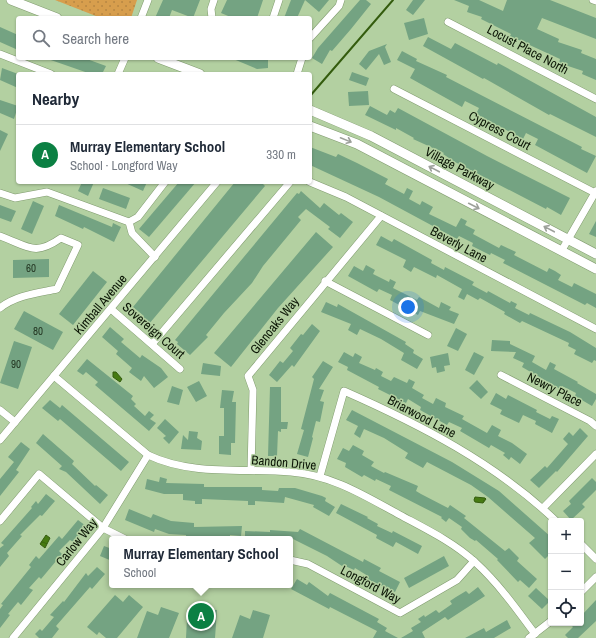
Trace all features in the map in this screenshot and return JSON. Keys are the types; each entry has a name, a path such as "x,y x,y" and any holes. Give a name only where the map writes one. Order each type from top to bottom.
{"street":[{"path":"11,0 52,16"},
{"path":"142,16 148,0"},
{"path":"212,16 211,9 214,0"},
{"path":"273,16 279,0"},
{"path":"312,36 339,6 341,0"},
{"name":"Locust Place North","path":"448,22 596,99"},
{"path":"0,54 46,72"},
{"path":"119,72 124,60"},
{"path":"163,60 195,72"},
{"path":"298,72 301,60"},
{"name":"Cypress Court","path":"394,89 595,192"},
{"name":"Village Parkway","path":"312,111 371,136 596,254"},
{"name":"Village Parkway","path":"312,127 357,144 596,269"},
{"name":"Beverly Lane","path":"312,183 346,197 596,330"},
{"path":"0,194 15,198 47,192 129,222 138,217 163,184"},
{"name":"Kimball Avenue","path":"0,440 215,184"},
{"path":"153,343 288,184"},
{"path":"562,250 595,192"},
{"name":"Glenoaks Way","path":"251,470 253,390 248,376 381,216"},
{"path":"129,222 132,233 155,257"},
{"path":"0,236 37,250 49,246 61,238 78,245 57,289 18,298 6,303 0,308"},
{"path":"326,281 428,335"},
{"name":"Sovereign Court","path":"111,309 153,343 180,369"},
{"name":"Bandon Drive","path":"54,376 148,455 168,464 187,468 292,472 320,476 344,485 442,537 474,561 502,589 532,636"},
{"name":"Newry Place","path":"501,376 590,421 596,426"},
{"name":"Briarwood Lane","path":"320,476 344,391 389,411 473,456 511,482 553,518"},
{"path":"0,410 15,422"},
{"path":"543,508 596,454"},
{"name":"Carlow Way","path":"13,638 103,528 148,455"},
{"path":"0,521 39,474 103,528 119,536"},
{"path":"584,547 596,559"},
{"name":"Longford Way","path":"293,561 308,564 400,613 457,580 474,561"},
{"path":"583,590 596,577"},
{"path":"532,636 548,623"}],"shaded area":[{"path":"55,0 137,0 132,16 96,16"}],"water":[{"path":"113,372 116,372 122,379 120,382 113,377"},
{"path":"475,497 486,499 483,503 475,502"},
{"path":"46,535 50,538 45,548 40,544"}],"building":[{"path":"163,0 200,0 194,16 188,16 172,10 170,16 156,16"},
{"path":"227,0 263,0 258,16 228,16 221,13"},
{"path":"291,0 305,0 298,16 285,16"},
{"path":"305,0 329,0 319,12"},
{"path":"360,0 366,0 371,4 332,51 330,50 322,64 312,58 318,48"},
{"path":"413,0 425,0 413,15 406,10"},
{"path":"454,0 479,0 503,11 507,0 550,0 596,18 596,39 542,18 537,29 559,39 558,42 582,50 581,53 596,59 596,80 582,74 583,71 559,63 560,59 510,36 511,34 481,19 482,17 467,12 469,6"},
{"path":"424,18 428,34 409,40 404,23"},
{"path":"0,27 16,34 16,49 0,42"},
{"path":"428,37 451,49 455,43 497,65 498,63 596,117 596,137 550,114 549,115 484,78 483,79 423,46"},
{"path":"387,44 385,47 391,62 384,65 379,54 366,70 359,64 369,51"},
{"path":"402,51 417,59 416,61 447,75 446,77 582,147 581,149 596,156 587,173 535,145 538,139 526,133 523,139 476,114 479,108 465,101 462,107 410,78 415,69 397,60"},
{"path":"51,60 90,60 106,66 103,72 85,72"},
{"path":"236,60 268,60 268,68 257,69"},
{"path":"2,68 16,73 16,87 0,80"},
{"path":"352,72 369,78 366,86 349,80"},
{"path":"368,91 369,105 349,106 348,92"},
{"path":"0,100 16,105 14,119 0,113"},
{"path":"370,106 387,115 390,110 395,113 398,108 487,156 570,198 561,215 547,207 546,209 455,162 443,154 444,153 413,139 414,138 396,128 396,130 365,115"},
{"path":"0,130 8,134 0,151"},
{"path":"312,148 336,157 338,154 357,163 388,179 385,184 404,194 407,188 413,191 409,199 420,205 422,201 433,207 429,214 456,227 461,218 467,221 465,225 475,230 473,234 499,248 501,245 516,252 514,255 547,272 549,268 555,271 561,275 558,280 572,287 574,283 596,294 596,308 587,303 585,305 503,263 505,260 491,253 490,255 472,246 473,243 459,236 457,239 379,197 312,166"},
{"path":"81,184 93,184 88,196 78,191"},
{"path":"127,184 146,184 143,191"},
{"path":"177,184 194,184 149,237 139,229"},
{"path":"233,184 263,184 265,186 149,324 142,318 144,316 133,307"},
{"path":"103,188 130,198 126,209 99,199"},
{"path":"301,191 320,208 324,203 339,215 341,213 353,222 340,238 328,229 330,227 306,209 298,217 301,220 263,266 252,283 206,335 208,337 190,355 177,344 178,342 175,340 297,193 299,194"},
{"path":"33,201 44,206 32,234 21,229"},
{"path":"0,205 16,211 11,222 0,218"},
{"path":"59,205 112,227 113,223 121,227 114,242 84,227 83,229 55,216"},
{"path":"596,221 596,237 589,234"},
{"path":"316,232 333,247 278,308 231,367 214,353"},
{"path":"381,236 392,242 394,239 432,260 431,263 444,270 445,267 474,282 472,285 487,293 488,291 510,303 511,301 517,304 515,308 529,315 530,313 570,332 596,348 596,361 594,360 592,363 574,354 576,350 568,346 569,343 522,321 520,323 504,314 505,312 480,298 478,300 467,294 464,300 458,297 462,289 437,275 436,278 414,267 411,272 403,267 406,260 376,245"},
{"path":"49,259 49,277 13,278 13,260"},
{"path":"366,265 375,270 373,274 389,282 390,279 396,282 393,288 417,300 419,297 439,308 441,302 451,307 449,310 459,314 454,324 420,311 418,315 390,300 392,295 379,289 377,292 348,276 354,266 363,271"},
{"path":"93,271 107,282 73,325 59,314"},
{"path":"326,302 337,307 338,304 406,342 405,344 414,350 413,353 423,359 417,369 401,360 404,353 381,339 360,329 357,335 348,330 351,324 321,312"},
{"path":"24,311 63,332 53,350 14,329"},
{"path":"312,324 320,331 294,367 292,365 277,382 269,375 280,361 283,363 293,351 290,348 301,334 303,335"},
{"path":"110,327 124,339 121,342 140,358 142,355 161,368 168,377 154,388 144,376 141,381 129,372 132,368 116,354 118,351 102,337"},
{"path":"456,328 467,334 458,351 447,346"},
{"path":"492,340 510,341 510,344 535,356 532,362 546,370 550,362 556,365 554,369 596,394 596,399 592,406 575,396 576,393 562,386 560,389 522,367 524,363 513,358 516,352 491,351"},
{"path":"14,341 32,347 18,389 0,383"},
{"path":"344,352 353,357 355,353 362,357 359,363 375,370 376,368 383,372 381,376 391,381 394,377 407,383 409,379 415,382 412,388 424,395 422,398 433,404 436,398 446,403 445,407 464,416 462,419 487,433 492,425 501,430 498,436 512,443 527,454 520,464 511,457 509,460 503,455 505,453 491,445 489,448 460,431 462,428 449,422 447,425 420,410 421,407 408,399 406,403 378,389 379,387 347,370 348,367 338,362"},
{"path":"474,352 484,357 474,375 465,370"},
{"path":"448,353 450,365 444,366 445,371 437,373 436,367 432,368 430,357"},
{"path":"87,359 133,396 131,399 136,404 134,406 145,416 149,411 154,415 150,419 156,423 149,431 95,385 98,382 86,372 83,375 77,371"},
{"path":"323,361 333,367 319,389 324,390 320,401 324,402 320,422 316,421 308,457 297,454 304,430 301,429 314,379 312,377"},
{"path":"203,363 221,366 220,376 201,374"},
{"path":"477,380 488,392 481,399 469,388"},
{"path":"199,381 207,396 196,402 187,387"},
{"path":"172,386 183,390 179,405 167,402"},
{"path":"270,387 281,387 281,422 288,422 287,429 281,429 281,432 278,431 277,456 268,456"},
{"path":"222,390 234,391 232,402 236,402 235,443 231,443 231,455 219,454 219,436 224,436 224,408 220,408"},
{"path":"496,393 506,399 508,395 537,410 536,412 550,419 552,416 559,419 552,433 535,424 536,421 523,415 519,423 500,414 502,410 490,404"},
{"path":"50,400 60,408 62,405 129,462 121,471 60,419 58,421 42,408"},
{"path":"352,410 452,462 499,491 548,534 548,556 545,559 529,543 535,538 488,497 471,485 427,462 423,468 405,458 408,453 384,438 364,429 360,438 354,434 358,426 346,420"},
{"path":"165,419 179,432 169,444 163,438 166,436 157,428"},
{"path":"580,428 588,436 557,472 556,471 539,488 530,480 545,466 547,468 568,444 563,439 569,432 573,436"},
{"path":"189,431 198,432 197,438 202,441 201,450 181,449 183,435 188,440"},
{"path":"43,434 74,461 72,464 95,486 96,485 108,495 100,504 66,472 59,469 62,466 36,443"},
{"path":"21,442 30,449 16,470 19,472 0,496 0,479 14,462 8,457"},
{"path":"353,445 364,451 362,455 374,462 371,466 384,473 385,472 418,486 416,491 448,508 450,505 466,516 464,518 505,551 509,548 519,558 517,561 537,579 529,588 520,580 518,582 497,560 498,559 476,540 475,541 470,538 461,529 462,527 449,518 446,522 441,518 442,517 389,490 391,486 376,479 375,481 364,475 362,477 345,467 346,463 337,459 343,448 349,451"},
{"path":"160,477 167,479 166,483 204,484 204,487 262,487 262,490 278,491 279,488 295,488 322,496 326,498 325,501 335,507 329,516 313,507 314,505 285,497 284,503 255,501 255,505 248,505 248,501 202,499 202,504 195,504 195,501 183,500 183,494 164,494 145,489 147,479 159,482"},
{"path":"592,478 596,482 596,490 582,504 585,507 573,518 569,518 563,511 571,504 569,501"},
{"path":"46,494 55,501 42,516 40,515 20,535 22,536 7,553 9,556 0,567 0,548 4,545 1,543 32,508 31,507 36,501 38,504"},
{"path":"341,504 368,517 367,518 378,524 377,526 392,533 393,531 422,546 418,554 396,542 393,547 376,538 377,535 336,513"},
{"path":"129,509 151,518 153,514 171,521 194,523 194,527 242,526 241,536 186,536 169,534 155,529 154,532 125,520"},
{"path":"78,520 86,526 73,542 70,540 59,551 62,554 41,579 39,577 29,588 33,590 21,605 18,602 8,614 10,615 0,628 0,609 3,605 1,604 31,567 29,565 36,556 39,559 59,536 62,539"},
{"path":"300,529 363,562 364,559 381,568 379,571 400,582 395,592 367,579 368,576 355,568 354,570 343,565 342,566 327,556 293,539 293,536 245,536 245,531 270,532 270,530 298,532"},
{"path":"104,546 109,548 109,560 100,556"},
{"path":"444,556 449,566 409,588 404,578"},
{"path":"97,567 105,574 92,589 90,587 56,626 59,629 52,638 39,638 35,634 40,629 42,631 54,617 50,615 63,601 64,602 86,573 88,576"},
{"path":"297,579 307,585 309,582 328,596 330,593 379,619 377,622 387,628 385,631 398,638 373,638 377,631 330,607 329,609 291,589 293,588"},
{"path":"478,587 485,596 448,620 445,617 422,632 425,638 401,638 413,631 411,628 421,622 418,619 424,615 425,617 436,610 439,613 452,604 450,601 456,597 466,591 469,594"},
{"path":"536,588 548,599 548,603 542,609 528,596"},
{"path":"115,595 123,602 129,595 143,607 117,638 106,638 99,632 97,635 87,627"},
{"path":"596,600 596,621 578,638 568,638 565,635 573,627 572,626 584,626 584,613"},
{"path":"161,607 179,613 169,638 137,638 147,611 158,615"},
{"path":"198,609 217,610 215,638 186,638 187,618 198,618"},
{"path":"253,610 270,615 263,638 232,638 240,615 250,619"},
{"path":"507,620 511,628 494,638 465,638 484,628 486,632"}],"waterway":[{"path":"312,94 393,0"}],"place":[{"name":"Murray Elementary School","path":"201,616"}]}
